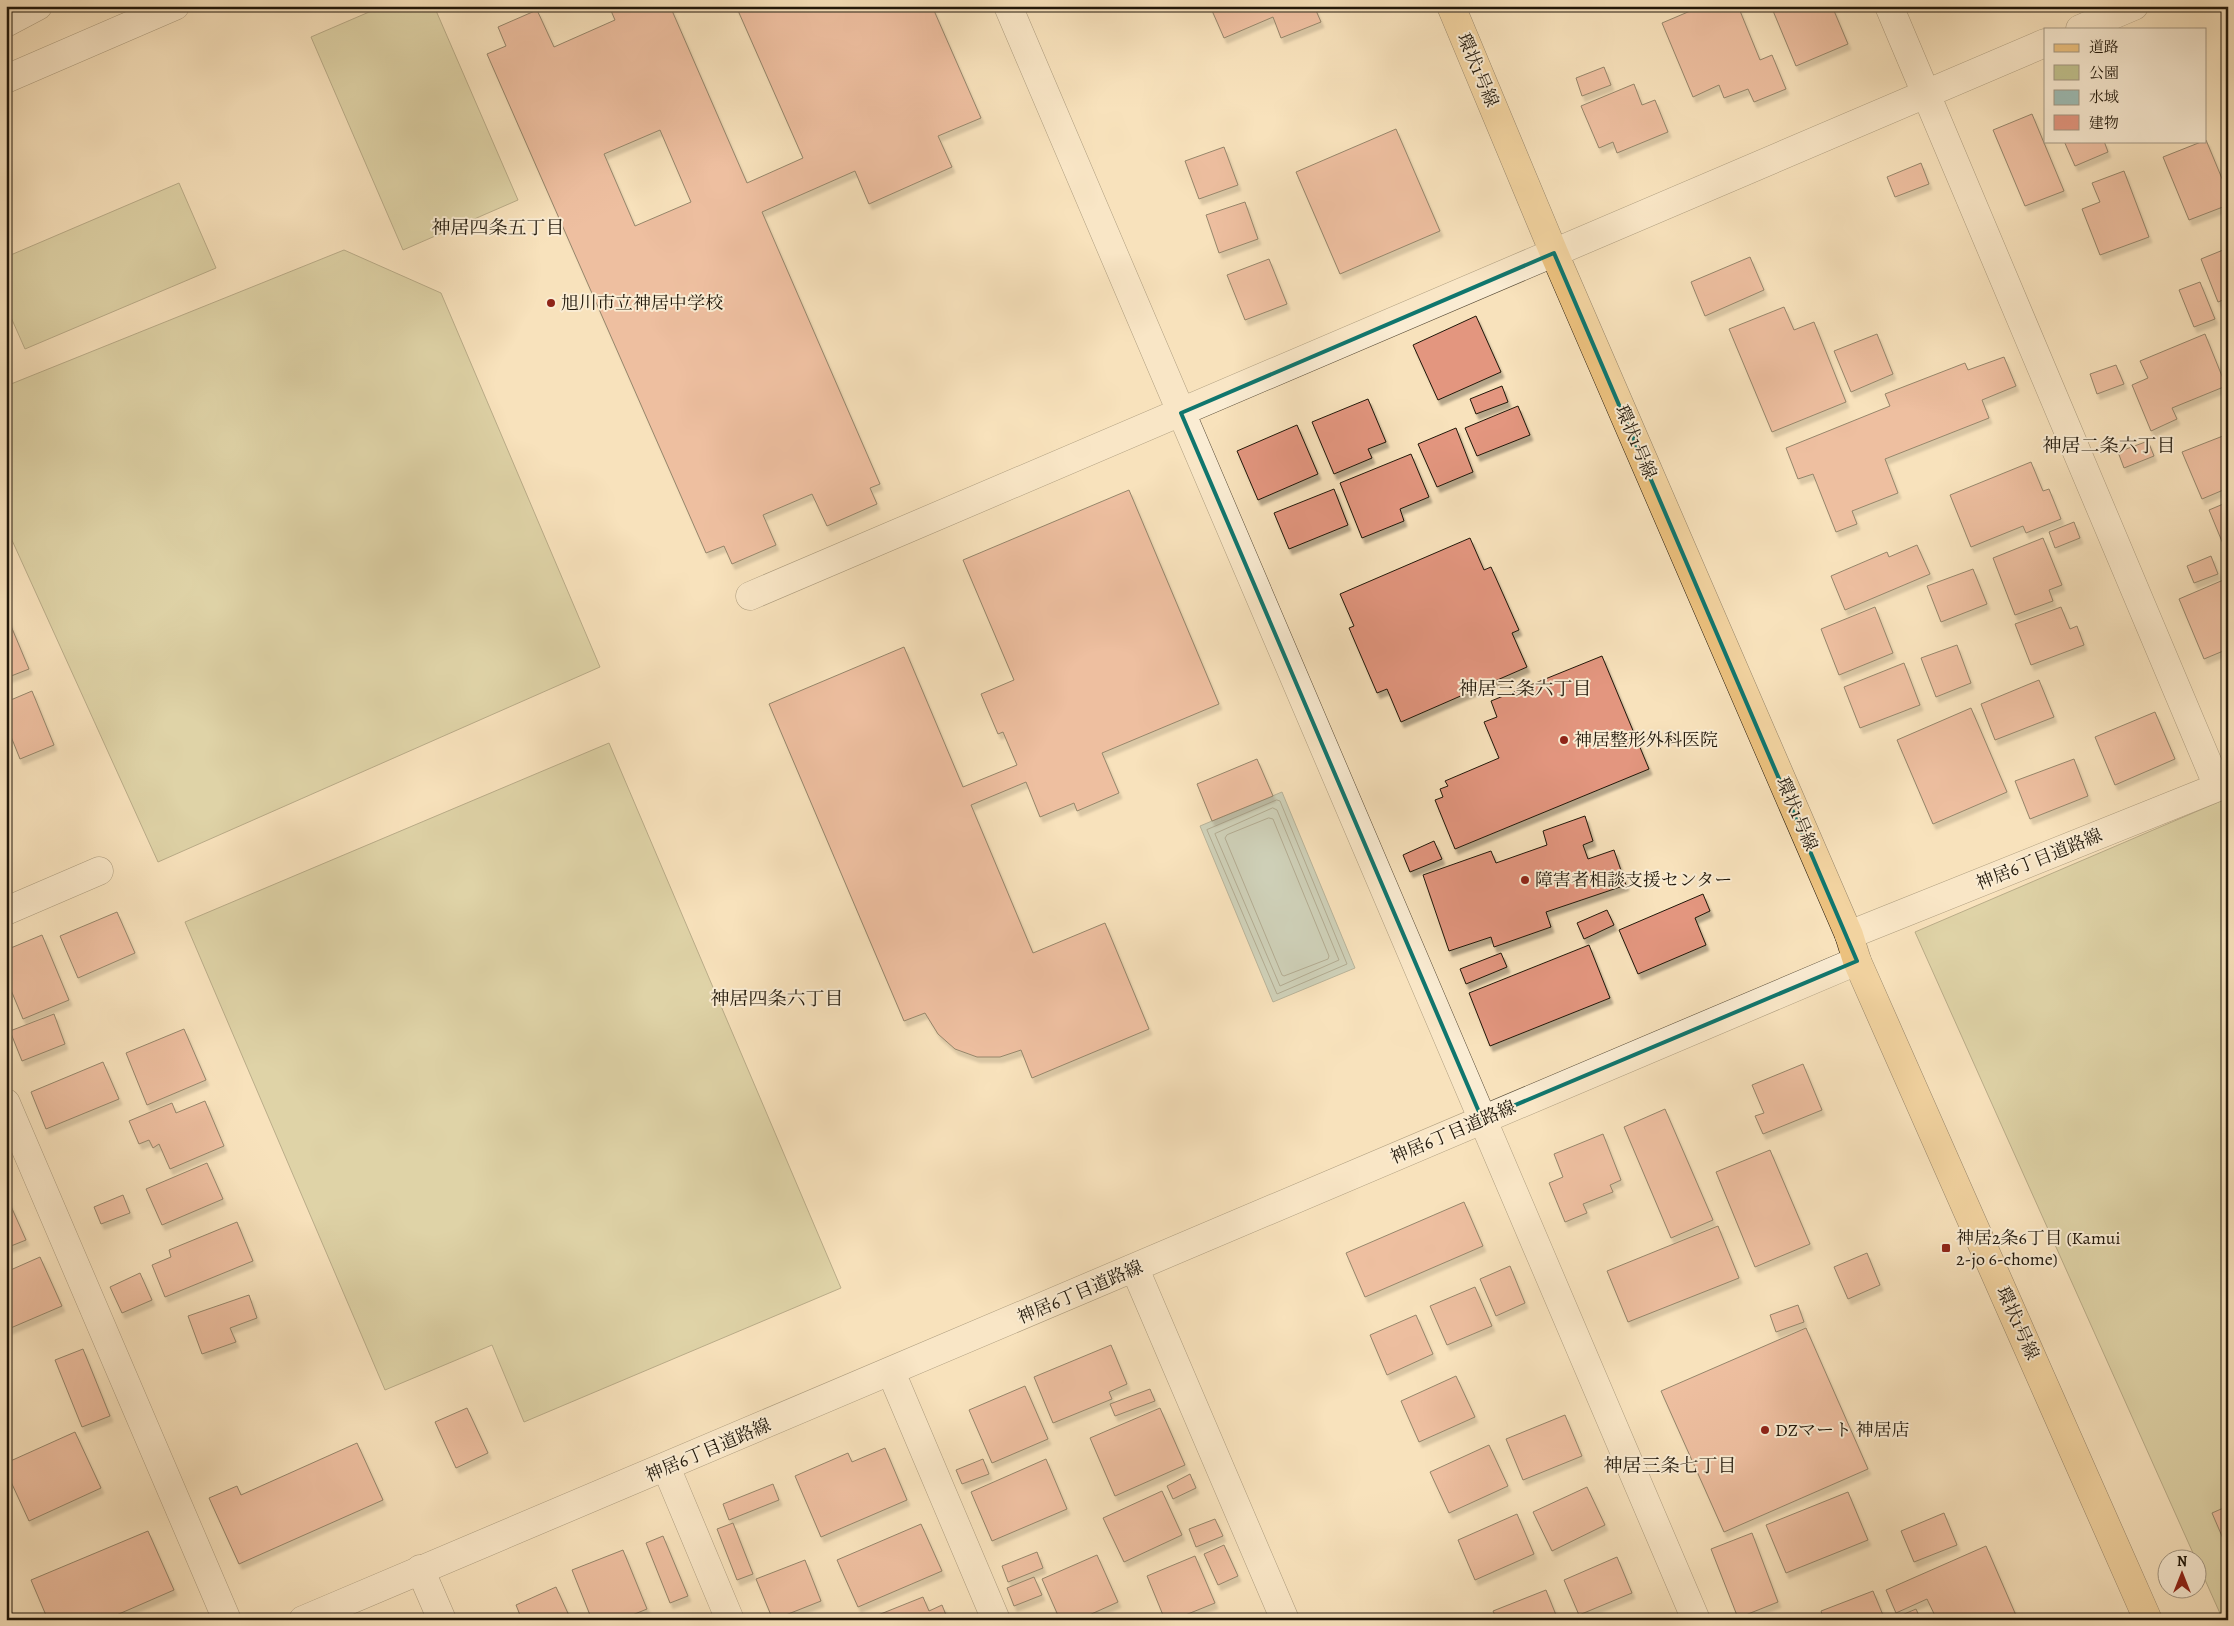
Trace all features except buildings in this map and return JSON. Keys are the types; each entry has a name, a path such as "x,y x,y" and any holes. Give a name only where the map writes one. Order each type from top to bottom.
{"main road":[{"name":"環状1号線","path":"1451,6 1554,253 1849,935 1858,961 2148,1620"}],"street":[{"path":"6,23 38,6"},
{"path":"6,79 175,6"},
{"path":"1008,6 1696,1620"},
{"path":"1889,6 2223,785"},
{"path":"2082,28 2134,6"},
{"path":"750,596 1181,414 2044,43"},
{"name":"神居6丁目道路線","path":"1849,935 2223,785"},
{"path":"6,911 99,870"},
{"name":"神居6丁目道路線","path":"302,1620 1858,961"},
{"path":"6,1103 227,1620"},
{"path":"1134,1269 1285,1620"},
{"path":"891,1372 996,1620"},
{"path":"666,1467 730,1620"},
{"path":"420,1569 442,1620"}],"highlighted area":[{"path":"1554,253 1857,961 1482,1119 1181,413"}],"green space":[{"path":"383,6 434,6 518,200 403,250 311,37"},
{"path":"179,183 216,268 25,349 6,306 6,257"},
{"path":"344,250 441,293 600,667 158,862 6,527 6,386"},
{"path":"609,743 841,1288 524,1422 492,1345 385,1390 185,922"},
{"path":"2228,798 2228,1620 2223,1620 2206,1582 2206,1548 2191,1548 1915,932"}],"water":[{"path":"1282,792 1355,968 1273,1002 1200,826"}],"place":[{"name":"旭川市立神居中学校","path":"551,303"},
{"name":"神居整形外科医院","path":"1564,740"},
{"name":"障害者相談支援センター","path":"1525,880"},
{"name":"神居2条6丁目 (Kamui 2-jo 6-chome)","path":"1946,1248"},
{"name":"DZマート 神居店","path":"1765,1430"}],"district":[{"name":"神居四条五丁目","path":"498,228"},
{"name":"神居二条六丁目","path":"2109,446"},
{"name":"神居三条六丁目","path":"1525,689"},
{"name":"神居四条六丁目","path":"777,999"},
{"name":"神居三条七丁目","path":"1670,1466"}]}
